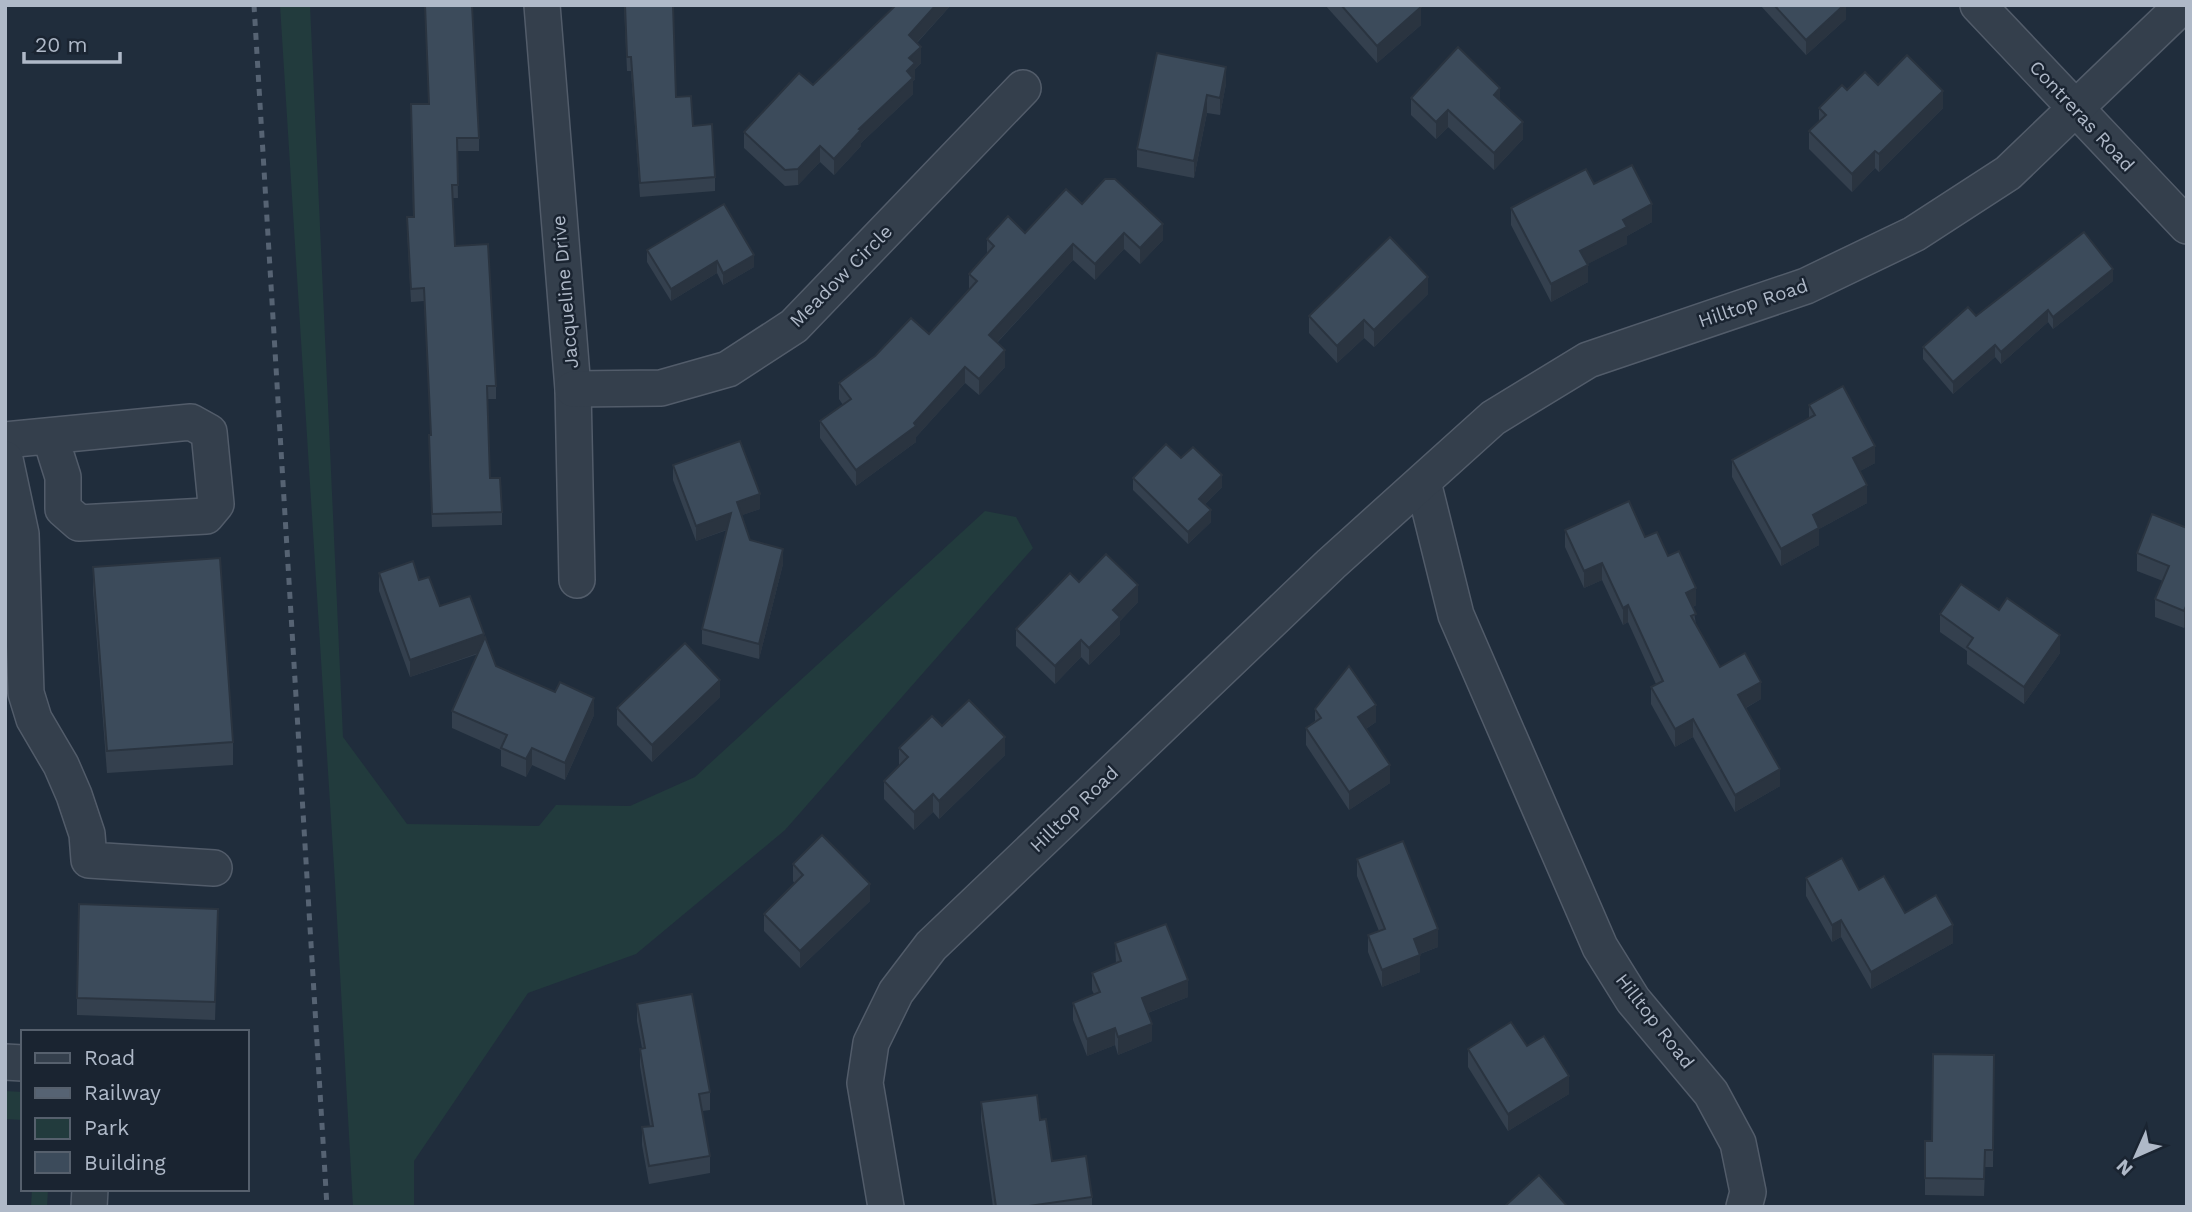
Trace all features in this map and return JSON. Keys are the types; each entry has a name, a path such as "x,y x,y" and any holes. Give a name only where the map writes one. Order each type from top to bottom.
{"street":[{"name":"Jacqueline Drive","path":"542,5 573,389 577,580"},
{"name":"Contreras Road","path":"1978,5 2187,226"},
{"name":"Hilltop Road","path":"886,1207 865,1083 872,1043 896,992 931,946 1331,564 1493,418 1588,360 1806,286 1914,234 2007,173 2183,5"},
{"name":"Meadow Circle","path":"573,389 661,388 728,369 794,326 1023,88"},
{"path":"5,440 191,422 209,432 216,504 206,516 79,523 63,509 63,477 50,436"},
{"path":"5,459 21,534 26,693 34,719 61,765 74,795 87,834 89,860 214,868"},
{"name":"Hilltop Road","path":"1423,482 1456,615 1600,947 1633,1000 1711,1093 1738,1143 1748,1192 1744,1207"}],"green space":[{"path":"280,5 310,5 343,737 407,824 539,826 556,805 630,806 695,777 985,511 1016,517 1033,548 785,830 636,954 528,993 414,1161 414,1207 353,1207"},
{"path":"5,1091 21,1092 21,1120 5,1119"},
{"path":"32,1191 48,1191 47,1207 31,1207"}],"building":[{"path":"425,5 472,5 479,138 457,138 458,185 452,185 455,246 488,244 496,386 487,386 490,478 500,478 502,512 432,514 424,288 411,289 407,217 414,217 411,104 429,104"},
{"path":"625,5 673,5 676,97 691,96 693,126 712,124 715,177 640,183 631,57 627,57"},
{"path":"896,5 936,5 909,35 921,47 909,58 915,63 907,71 913,78 859,129 861,130 834,159 820,146 798,169 785,170 744,132 799,73 813,85"},
{"path":"1341,5 1419,5 1421,7 1377,46"},
{"path":"1774,5 1844,5 1806,40"},
{"path":"1458,47 1500,88 1494,95 1523,122 1494,153 1448,110 1436,122 1411,98"},
{"path":"1157,53 1226,67 1220,98 1207,95 1194,161 1137,149"},
{"path":"1907,55 1943,91 1879,154 1875,151 1852,174 1809,131 1826,115 1819,108 1842,85 1847,90 1865,72 1878,85"},
{"path":"1632,165 1652,204 1623,220 1627,227 1580,251 1588,265 1551,284 1511,208 1586,169 1594,184"},
{"path":"1105,179 1115,179 1163,224 1140,248 1124,233 1095,264 1073,244 989,335 1005,350 979,379 965,367 914,423 916,426 856,470 820,421 851,399 839,383 875,356 911,318 929,334 977,281 969,274 994,246 987,239 1008,216 1025,233 1066,189 1082,204"},
{"path":"724,204 754,255 723,273 717,261 671,289 647,250"},
{"path":"2084,232 2113,269 2053,317 2048,310 2001,352 1995,345 1953,382 1923,347 1968,307 1976,316"},
{"path":"1390,237 1428,277 1374,330 1364,320 1337,346 1309,316"},
{"path":"1843,386 1875,446 1853,458 1867,485 1813,515 1819,528 1781,549 1732,460 1815,415 1809,405"},
{"path":"740,441 760,494 737,502 750,540 783,549 759,644 702,629 731,513 696,526 673,465"},
{"path":"1166,444 1181,458 1193,447 1222,475 1199,499 1211,510 1188,532 1133,478"},
{"path":"1629,501 1645,537 1657,532 1668,556 1679,551 1696,588 1686,593 1696,614 1691,616 1720,667 1745,653 1761,682 1738,695 1780,769 1735,795 1693,719 1675,729 1651,687 1663,681 1628,605 1623,608 1602,563 1584,571 1565,530"},
{"path":"2152,514 2187,528 2187,604 2184,611 2155,599 2169,566 2137,553"},
{"path":"1106,554 1138,585 1113,610 1120,617 1089,648 1081,640 1055,666 1016,629 1070,573 1079,582"},
{"path":"220,558 233,742 107,751 93,567"},
{"path":"413,561 419,580 429,577 440,606 470,596 484,634 410,660 379,573"},
{"path":"1961,584 1999,610 2007,598 2060,635 2024,687 1967,647 1973,638 1940,614"},
{"path":"485,637 496,666 555,692 560,682 594,698 565,763 532,748 526,759 501,748 507,735 452,711"},
{"path":"685,643 720,680 652,745 617,708"},
{"path":"1349,666 1376,705 1358,717 1390,765 1349,792 1306,728 1321,718 1315,709"},
{"path":"969,700 1005,737 939,801 933,794 914,812 884,781 908,757 899,748 932,716 942,726"},
{"path":"822,835 870,884 800,951 764,914 803,875 793,864"},
{"path":"1403,841 1438,929 1414,939 1420,955 1382,970 1368,935 1385,929 1357,859"},
{"path":"1842,858 1859,890 1884,876 1905,913 1936,895 1953,925 1871,972 1841,920 1832,925 1806,878"},
{"path":"79,904 218,909 215,1002 77,998"},
{"path":"1166,924 1188,980 1142,998 1152,1024 1118,1037 1115,1028 1087,1039 1073,1003 1100,992 1092,973 1121,961 1115,943"},
{"path":"692,994 710,1092 699,1094 710,1156 649,1166 642,1127 653,1126 640,1049 645,1048 637,1004"},
{"path":"1511,1022 1527,1046 1544,1036 1569,1076 1508,1114 1468,1049"},
{"path":"1933,1054 1994,1055 1993,1150 1985,1150 1984,1179 1925,1178 1925,1141 1932,1141"},
{"path":"1037,1095 1040,1120 1046,1119 1052,1161 1086,1156 1092,1197 1022,1207 996,1207 981,1102"},
{"path":"1539,1175 1568,1207 1504,1207"}],"railway":[{"path":"254,5 327,1207"}]}
